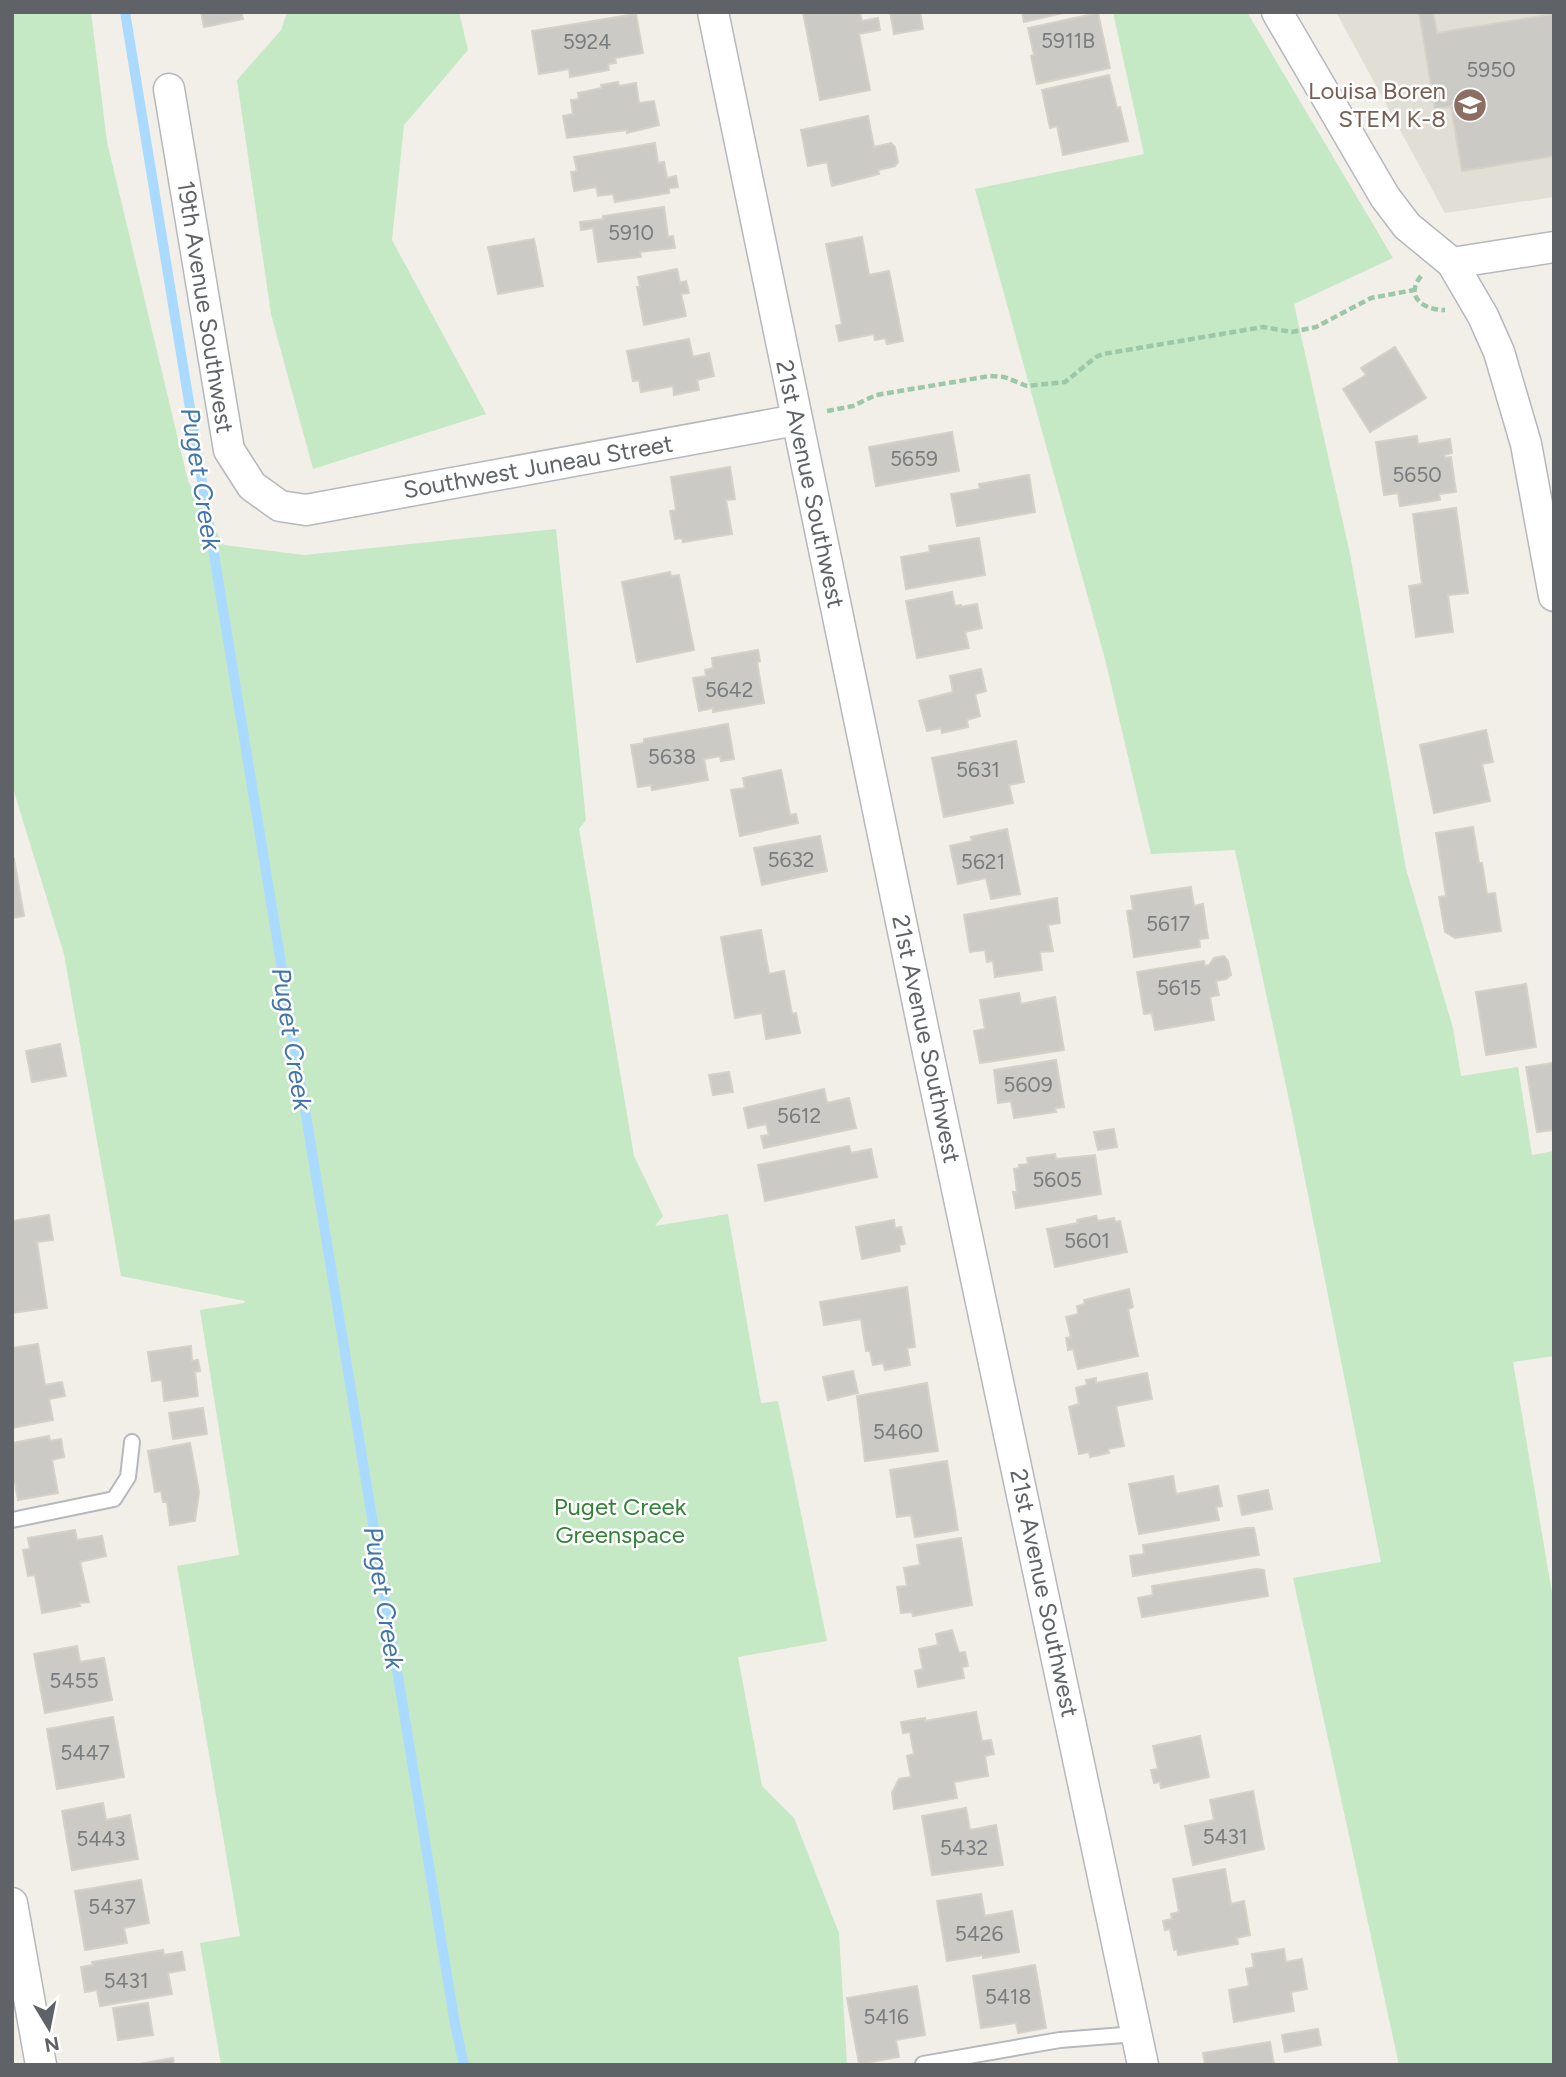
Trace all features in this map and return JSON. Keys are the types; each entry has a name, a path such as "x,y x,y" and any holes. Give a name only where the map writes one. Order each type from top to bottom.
{"street":[{"name":"21st Avenue Southwest","path":"713,12 810,416 1143,2065"},
{"path":"1277,12 1385,197 1406,226 1483,316 1499,352 1525,444 1554,596"},
{"name":"19th Avenue Southwest","path":"169,89 229,450 253,485 280,506"},
{"path":"1440,267 1554,247"},
{"name":"Southwest Juneau Street","path":"280,506 306,510 810,416"},
{"path":"12,1903 41,2065"}],"lane":[{"path":"12,1520 114,1499 128,1477 132,1442"},
{"path":"923,2064 1060,2040 1136,2034"}],"path":[{"path":"1440,267 1416,283 1414,290 1424,307 1447,310"},
{"path":"810,416 853,406 876,395 990,376 1004,377 1027,386 1065,382 1103,354 1263,327 1292,332 1317,327 1371,298 1414,290"}],"shaded area":[{"name":"Louisa Boren STEM K-8","path":"1336,12 1554,12 1554,197 1445,213"}],"green space":[{"name":"Puget Creek Greenspace","path":"12,12 91,12 107,142 188,481 224,545 304,555 556,529 586,820 579,829 634,1156 663,1216 655,1226 728,1214 761,1403 778,1401 827,1641 738,1657 762,1786 794,1818 839,1933 847,2065 221,2065 200,1943 240,1936 177,1566 239,1555 200,1310 245,1301 121,1276 64,954 12,785"},
{"path":"287,12 459,12 468,50 404,125 392,240 486,414 313,469 271,314 237,80 281,30"},
{"path":"1113,12 1247,12 1393,258 1294,304 1350,554 1406,869 1453,1028 1461,1076 1518,1067 1532,1155 1554,1151 1554,1356 1513,1362 1554,1605 1554,2065 1399,2065 1293,1578 1381,1562 1291,1109 1235,850 1151,854 1105,659 975,189 1144,154"}],"building":[{"path":"201,12 241,12 243,19 204,27"},
{"path":"803,12 860,12 862,21 878,18 880,30 859,34 870,90 820,100"},
{"path":"890,12 920,12 923,29 894,34"},
{"path":"1022,12 1067,12 1024,22"},
{"path":"1419,12 1433,12 1437,33 1554,14 1554,156 1462,171 1451,106 1435,109"},
{"path":"1098,13 1110,68 1037,84 1028,28"},
{"path":"636,14 643,53 615,58 616,63 608,64 609,70 570,77 569,69 539,74 532,31"},
{"path":"1109,75 1128,141 1063,155 1057,126 1050,128 1042,90"},
{"path":"618,82 619,86 636,83 639,103 654,101 659,125 627,133 627,130 567,138 563,116 573,114 571,100 579,99 578,93"},
{"path":"868,116 874,147 891,143 895,147 898,162 895,166 878,170 879,174 832,186 827,162 808,166 801,130"},
{"path":"655,143 658,163 664,162 667,178 676,176 678,187 669,188 669,193 615,202 613,194 598,196 596,187 574,191 571,172 577,171 574,157"},
{"path":"664,207 668,237 673,236 675,248 640,252 641,257 598,262 593,228 581,230 580,222"},
{"path":"862,237 869,275 889,271 903,341 887,344 885,338 875,340 874,334 839,341 836,326 842,324 826,244"},
{"path":"534,239 543,286 498,294 488,247"},
{"path":"677,269 680,283 686,281 689,293 681,294 686,316 644,325 637,287 640,287 638,277"},
{"path":"689,339 693,357 709,353 714,376 697,380 699,390 674,395 673,386 641,392 639,380 633,381 627,351"},
{"path":"1395,347 1426,398 1370,432 1343,389 1366,375 1361,368"},
{"path":"952,432 959,471 876,486 869,447"},
{"path":"1417,436 1418,444 1450,439 1452,453 1444,455 1445,458 1451,457 1456,492 1439,494 1440,500 1400,506 1398,493 1384,495 1376,442"},
{"path":"730,467 735,499 726,500 732,534 683,542 682,538 675,539 670,511 676,510 671,477"},
{"path":"1029,475 1035,512 957,526 951,494 980,489 979,484"},
{"path":"1456,508 1468,593 1448,595 1453,632 1416,637 1409,586 1422,584 1413,514"},
{"path":"979,538 985,575 906,589 901,557 930,552 929,546"},
{"path":"670,572 671,576 679,575 694,650 637,662 622,582"},
{"path":"952,592 955,606 977,604 982,628 965,632 969,648 917,658 906,601"},
{"path":"758,650 760,661 757,662 764,703 713,712 713,708 699,711 693,678 706,676 705,670 713,668 712,658"},
{"path":"981,669 986,691 975,694 980,716 967,720 968,727 942,733 941,728 927,731 919,701 953,692 950,676"},
{"path":"728,724 734,759 721,761 720,756 704,759 708,780 652,790 651,785 638,787 631,745 644,743 644,739"},
{"path":"1486,730 1493,762 1482,764 1490,801 1434,813 1420,745"},
{"path":"1016,741 1024,782 1009,785 1013,803 944,817 932,758"},
{"path":"781,770 790,815 796,814 798,823 740,836 731,790 745,788 743,778"},
{"path":"1473,827 1487,894 1495,893 1501,931 1455,938 1445,932 1439,897 1446,896 1436,833"},
{"path":"1007,829 1020,894 991,899 986,878 958,884 950,846 972,841 971,837"},
{"path":"820,836 827,871 762,885 754,848"},
{"path":"14,859 24,916 12,918 12,860"},
{"path":"1191,887 1194,906 1203,904 1208,938 1199,939 1200,947 1134,957 1127,911 1133,910 1131,896"},
{"path":"1057,898 1060,923 1048,925 1053,951 1040,952 1042,970 995,977 993,961 987,962 985,950 970,952 964,915"},
{"path":"761,930 769,974 784,971 792,1014 796,1013 800,1033 766,1039 762,1013 735,1018 721,937"},
{"path":"1224,956 1231,975 1216,981 1219,995 1210,997 1214,1020 1155,1030 1152,1013 1144,1014 1137,972 1204,961 1205,966 1214,958"},
{"path":"1526,984 1536,1047 1486,1055 1476,992"},
{"path":"1019,993 1021,1004 1055,997 1064,1050 980,1063 974,1031 985,1029 980,1000"},
{"path":"60,1044 66,1076 32,1082 26,1051"},
{"path":"1056,1060 1064,1107 1055,1108 1056,1112 1014,1118 1011,1101 998,1103 994,1070"},
{"path":"1554,1063 1554,1130 1537,1132 1526,1067"},
{"path":"729,1072 733,1092 713,1095 709,1075"},
{"path":"824,1089 827,1103 849,1098 856,1128 764,1148 761,1136 769,1135 766,1124 748,1128 744,1108"},
{"path":"1114,1129 1117,1147 1098,1150 1094,1132"},
{"path":"849,1146 851,1153 871,1149 877,1177 765,1201 758,1165"},
{"path":"1055,1154 1056,1159 1095,1155 1101,1194 1016,1208 1013,1192 1017,1192 1014,1169 1028,1164 1027,1158"},
{"path":"49,1215 53,1240 37,1242 47,1308 12,1313 12,1221"},
{"path":"1096,1216 1098,1221 1114,1218 1115,1222 1120,1221 1127,1252 1055,1267 1047,1229 1078,1223 1077,1220"},
{"path":"894,1220 895,1228 901,1227 905,1244 899,1245 900,1251 862,1259 856,1227"},
{"path":"907,1287 915,1347 907,1348 910,1365 885,1370 883,1363 873,1365 870,1351 866,1351 861,1319 824,1325 820,1302"},
{"path":"1129,1289 1133,1307 1128,1309 1138,1356 1078,1369 1073,1349 1068,1350 1066,1338 1071,1337 1066,1317 1078,1314 1077,1306 1085,1304 1084,1300"},
{"path":"38,1344 45,1385 62,1382 65,1396 49,1399 53,1420 12,1428 12,1348"},
{"path":"191,1346 192,1361 198,1360 200,1371 195,1372 198,1396 164,1401 162,1380 152,1381 148,1352"},
{"path":"853,1371 858,1393 828,1400 823,1377"},
{"path":"1147,1373 1152,1399 1116,1406 1124,1446 1090,1457 1089,1452 1079,1454 1069,1407 1079,1404 1076,1388 1087,1385 1086,1380 1096,1378 1096,1383"},
{"path":"927,1383 938,1451 865,1461 857,1396"},
{"path":"203,1408 207,1434 173,1439 169,1413"},
{"path":"49,1436 50,1441 61,1439 64,1457 52,1460 58,1493 18,1500 15,1483 12,1484 12,1443"},
{"path":"190,1443 199,1492 195,1521 170,1525 167,1502 163,1502 161,1491 155,1492 148,1451"},
{"path":"947,1461 958,1530 915,1537 911,1515 897,1517 890,1470"},
{"path":"1173,1476 1176,1494 1218,1486 1222,1506 1216,1507 1219,1520 1139,1534 1129,1484"},
{"path":"1268,1490 1272,1509 1242,1515 1238,1496"},
{"path":"1254,1528 1259,1555 1133,1576 1130,1556 1144,1554 1143,1545"},
{"path":"75,1530 77,1540 102,1536 106,1556 80,1562 89,1602 42,1613 35,1575 28,1576 23,1550 30,1549 28,1538"},
{"path":"961,1538 972,1605 913,1616 912,1612 901,1613 897,1587 907,1586 904,1568 920,1565 917,1545"},
{"path":"1256,1569 1264,1570 1268,1596 1142,1617 1138,1598 1153,1595 1152,1586"},
{"path":"952,1630 959,1653 965,1652 968,1666 962,1667 964,1678 918,1687 915,1671 923,1669 919,1649 938,1645 936,1634"},
{"path":"77,1646 80,1662 104,1658 112,1700 45,1713 34,1654"},
{"path":"976,1712 982,1741 991,1740 994,1754 985,1756 988,1776 954,1782 957,1798 894,1809 892,1793 899,1779 911,1777 907,1756 914,1754 910,1732 903,1733 901,1722 925,1718 925,1721"},
{"path":"113,1717 124,1777 57,1789 47,1729"},
{"path":"1200,1736 1209,1777 1161,1788 1160,1782 1154,1783 1151,1770 1158,1769 1153,1746"},
{"path":"1253,1791 1264,1849 1193,1865 1185,1826 1214,1820 1210,1800"},
{"path":"103,1803 106,1820 130,1815 138,1859 72,1870 62,1811"},
{"path":"966,1808 970,1830 996,1825 1003,1865 932,1875 922,1816"},
{"path":"1225,1869 1231,1904 1244,1901 1250,1935 1237,1938 1238,1944 1178,1955 1177,1949 1174,1950 1170,1929 1165,1930 1163,1921 1172,1919 1171,1914 1179,1912 1173,1879"},
{"path":"141,1880 149,1923 124,1928 127,1943 85,1950 75,1891"},
{"path":"981,1894 985,1916 1012,1911 1019,1952 947,1961 937,1901"},
{"path":"1284,1949 1286,1962 1302,1959 1307,1989 1291,1992 1294,2011 1234,2022 1229,1990 1249,1986 1246,1969 1254,1967 1252,1954"},
{"path":"163,1950 164,1955 182,1952 185,1970 168,1973 172,1994 100,2006 97,1990 85,1992 81,1967 93,1965 92,1962"},
{"path":"1035,1965 1046,2028 1018,2033 1016,2023 981,2028 973,1976"},
{"path":"917,1986 925,2035 896,2040 899,2057 859,2064 847,1998"},
{"path":"148,2003 153,2035 118,2040 113,2008"},
{"path":"1318,2029 1321,2045 1285,2052 1282,2035"},
{"path":"1270,2042 1274,2065 1205,2065 1203,2053"},
{"path":"173,2058 174,2065 134,2065"}],"waterway":[{"name":"Puget Creek","path":"125,12 455,2024 464,2065"}],"place":[{"name":"Louisa Boren STEM K-8","path":"1470,105"}]}
